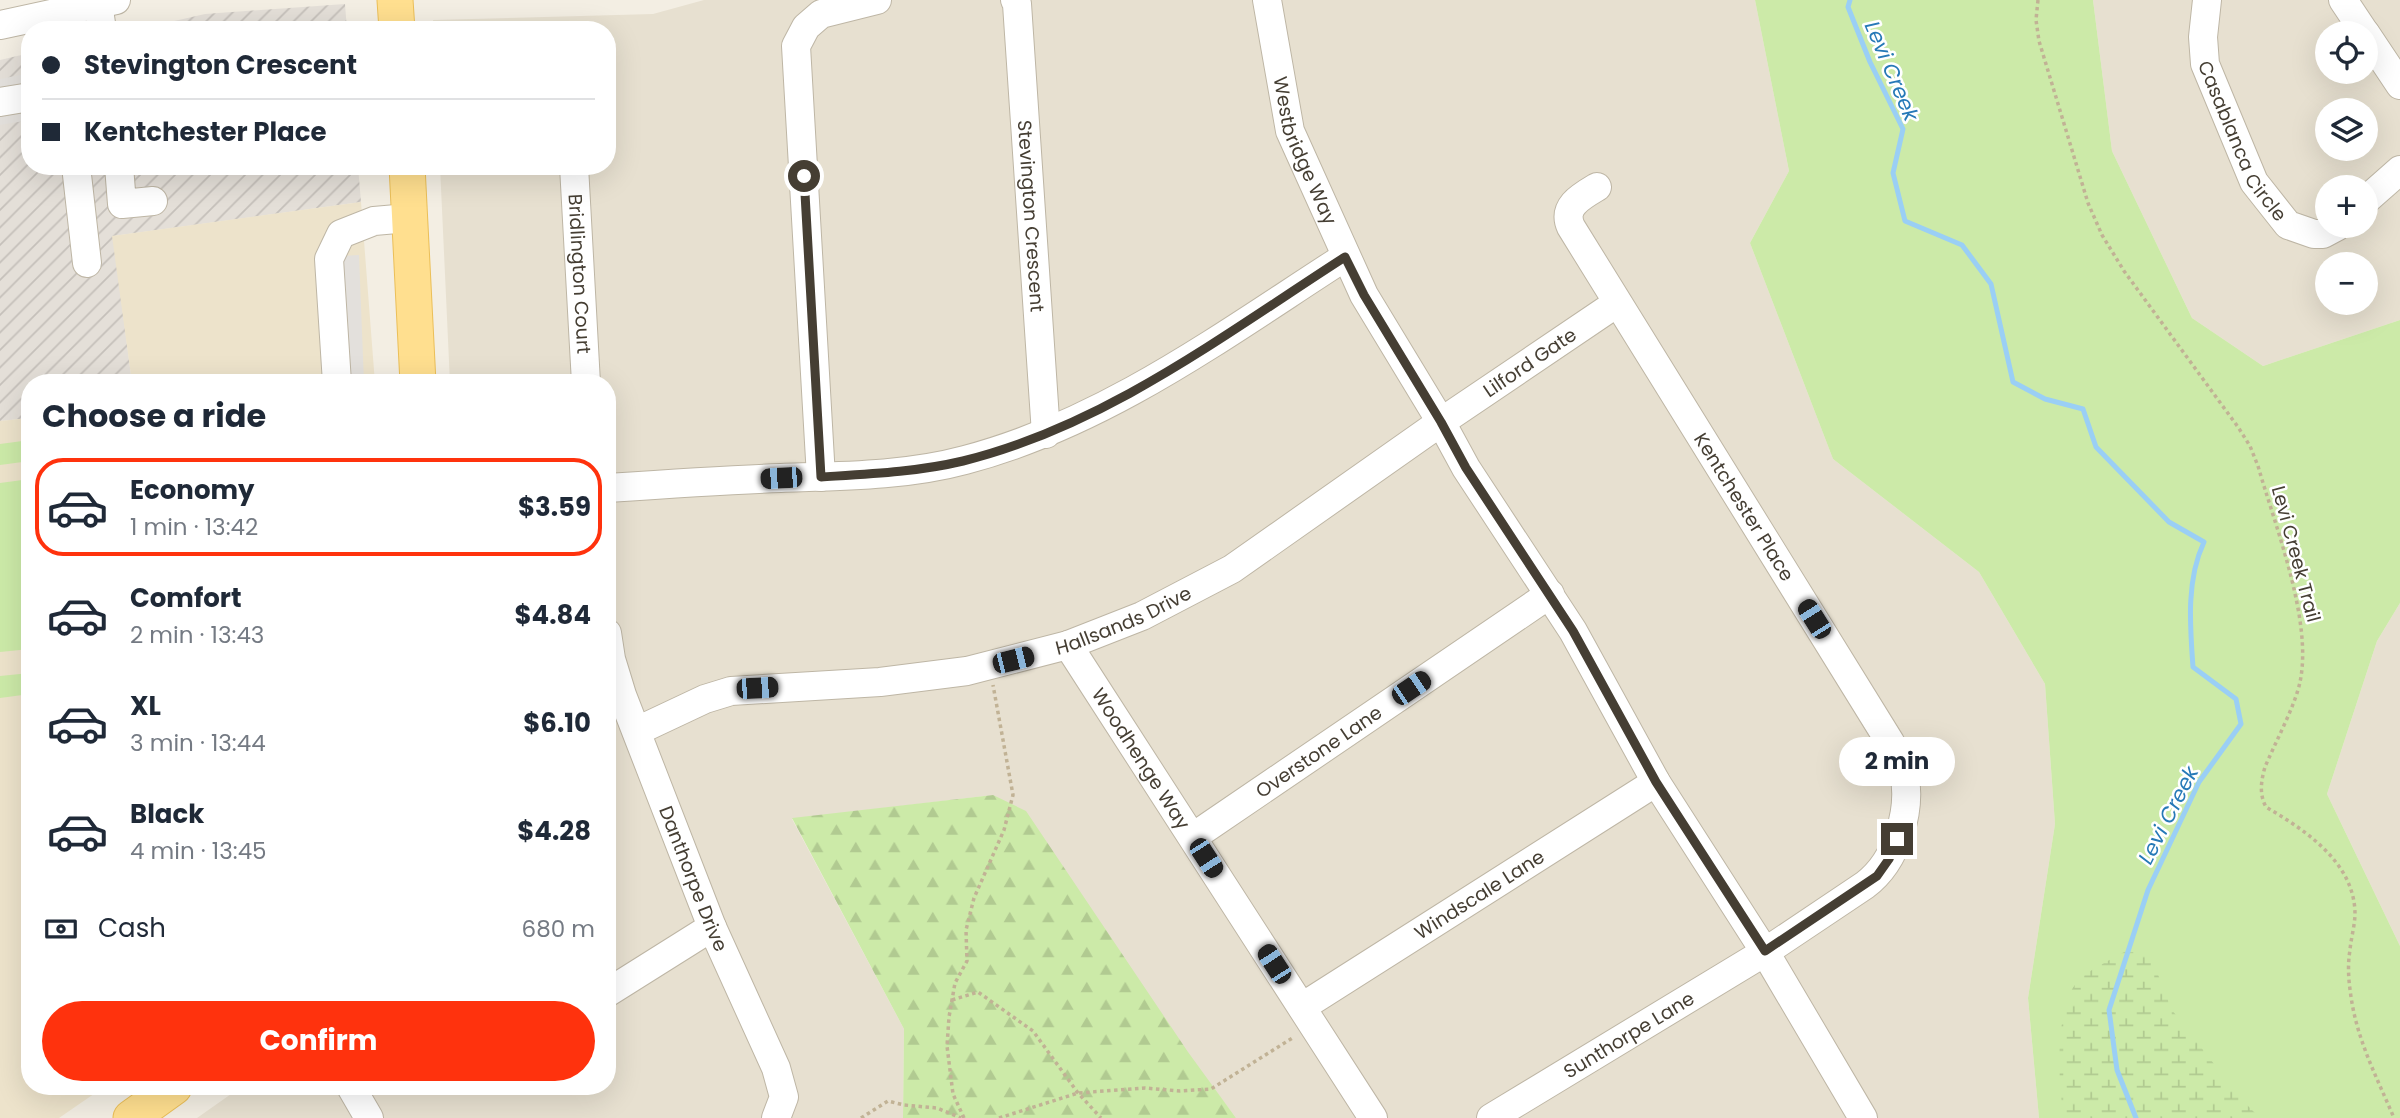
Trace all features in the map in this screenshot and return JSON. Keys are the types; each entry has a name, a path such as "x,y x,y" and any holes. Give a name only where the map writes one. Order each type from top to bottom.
{"main road":[{"path":"395,0 396,21"},
{"path":"407,175 417,374"},
{"path":"131,1118 163,1095"}],"street":[{"path":"821,477 796,46 806,27 821,14 877,0"},
{"name":"Stevington Crescent","path":"1015,0 1046,433"},
{"name":"Westbridge Way","path":"1267,0 1290,131 1364,295 1466,468 1573,631 1656,782 1765,951 1861,1117"},
{"name":"Casablanca Circle","path":"2207,0 2203,37 2205,64 2254,182 2288,225 2315,234"},
{"path":"2343,0 2357,21"},
{"path":"13,15 59,21 105,11"},
{"path":"2378,52 2400,85"},
{"path":"0,102 21,98"},
{"path":"2378,189 2400,170"},
{"path":"77,175 87,263"},
{"path":"120,175 122,204 153,201"},
{"name":"Bridlington Court","path":"574,175 586,374"},
{"name":"Kentchester Place","path":"1597,187 1574,202 1569,209 1568,220 1890,742 1905,775 1905,807 1897,839 1889,859 1877,876 1765,951"},
{"path":"336,374 329,259 341,234 374,221 408,218"},
{"path":"616,488 910,470 950,464 997,451 1046,433 1153,381 1345,257"},
{"name":"Lilford Gate","path":"1441,422 1617,303"},
{"name":"Hallsands Drive","path":"637,731 705,699 730,691 880,682 967,671 1068,645 1142,616 1233,569 1441,422"},
{"name":"Overstone Lane","path":"1193,837 1550,594"},
{"name":"Woodhenge Way","path":"1068,645 1373,1118"},
{"name":"Danthorpe Drive","path":"616,675 712,927 776,1068 784,1097 776,1118"},
{"name":"Windscale Lane","path":"1307,1016 1656,782"},
{"path":"616,987 712,927"},
{"name":"Sunthorpe Lane","path":"1491,1118 1765,951"},
{"path":"356,1095 369,1118"}],"path":[{"name":"Levi Creek Trail","path":"2038,0 2036,20 2039,41 2088,203 2102,235 2124,271 2238,427 2258,466 2295,593 2304,654 2300,684 2261,780 2262,799 2266,807 2318,841 2341,872 2350,890 2355,911 2348,972 2352,1006 2361,1041 2394,1118"},
{"path":"963,1118 953,1094 947,1046 952,1000 955,983 967,961 966,930 974,898 1004,830 1013,795 989,666"},
{"path":"952,1000 978,992 1033,1031 1078,1093 1101,1118"},
{"path":"999,1118 1078,1093 1145,1088 1180,1091 1211,1089 1307,1016"},
{"path":"860,1118 888,1101 937,1108 963,1118"}],"shaded area":[{"path":"704,0 1755,0 1789,171 1750,243 1833,459 1979,572 2045,684 2055,824 2028,998 2039,1118 1236,1118 993,795 792,819 904,1029 903,1118 197,1118 230,1095 616,1095 616,374 450,374 440,175 616,175 616,21 433,20 653,14"},
{"path":"2093,0 2400,0 2400,320 2263,366 2192,318 2112,151"},
{"path":"345,4 346,21 174,21 205,14"},
{"path":"21,55 21,175 359,175 361,202 113,236 131,374 21,374 21,419 0,421 0,60"},
{"path":"21,75 21,122 0,125 0,79"},
{"path":"361,202 374,374 131,374 112,236"},
{"path":"359,255 364,374 348,374 342,256"},
{"path":"21,419 21,1095 92,1095 59,1118 0,1118 0,421"},
{"path":"2400,603 2400,946 2327,794 2377,641"}],"green space":[{"path":"1755,0 2093,0 2112,151 2192,318 2263,366 2400,320 2400,603 2377,641 2327,794 2400,946 2400,1118 2039,1118 2028,998 2055,824 2045,684 1979,572 1833,459 1750,243 1789,171"},
{"path":"21,441 21,462 0,465 0,444"},
{"path":"21,480 21,650 0,652 0,483"},
{"path":"21,674 21,695 0,698 0,676"},
{"path":"993,795 1026,811 1188,1052 1236,1118 903,1118 904,1029 792,818"},
{"path":"2124,952 2149,952 2172,1010 2242,1100 2260,1118 2064,1118 2060,1086 2060,1046 2061,1027 2070,993 2082,977"}],"waterway":[{"name":"Levi Creek","path":"1850,0 1848,7 1870,62 1903,129 1893,173 1905,221 1962,245 1991,284 2013,382 2045,399 2083,409 2096,447 2169,522 2204,542 2192,587 2190,619 2193,667 2236,699 2241,724 2199,782 2148,890 2109,1010 2117,1070 2136,1118"}],"route":[{"path":"804,176 821,477 950,464 1046,433 1153,381 1345,257 1364,295 1466,468 1573,631 1656,782 1765,951 1877,876 1889,859 1897,839"}]}
